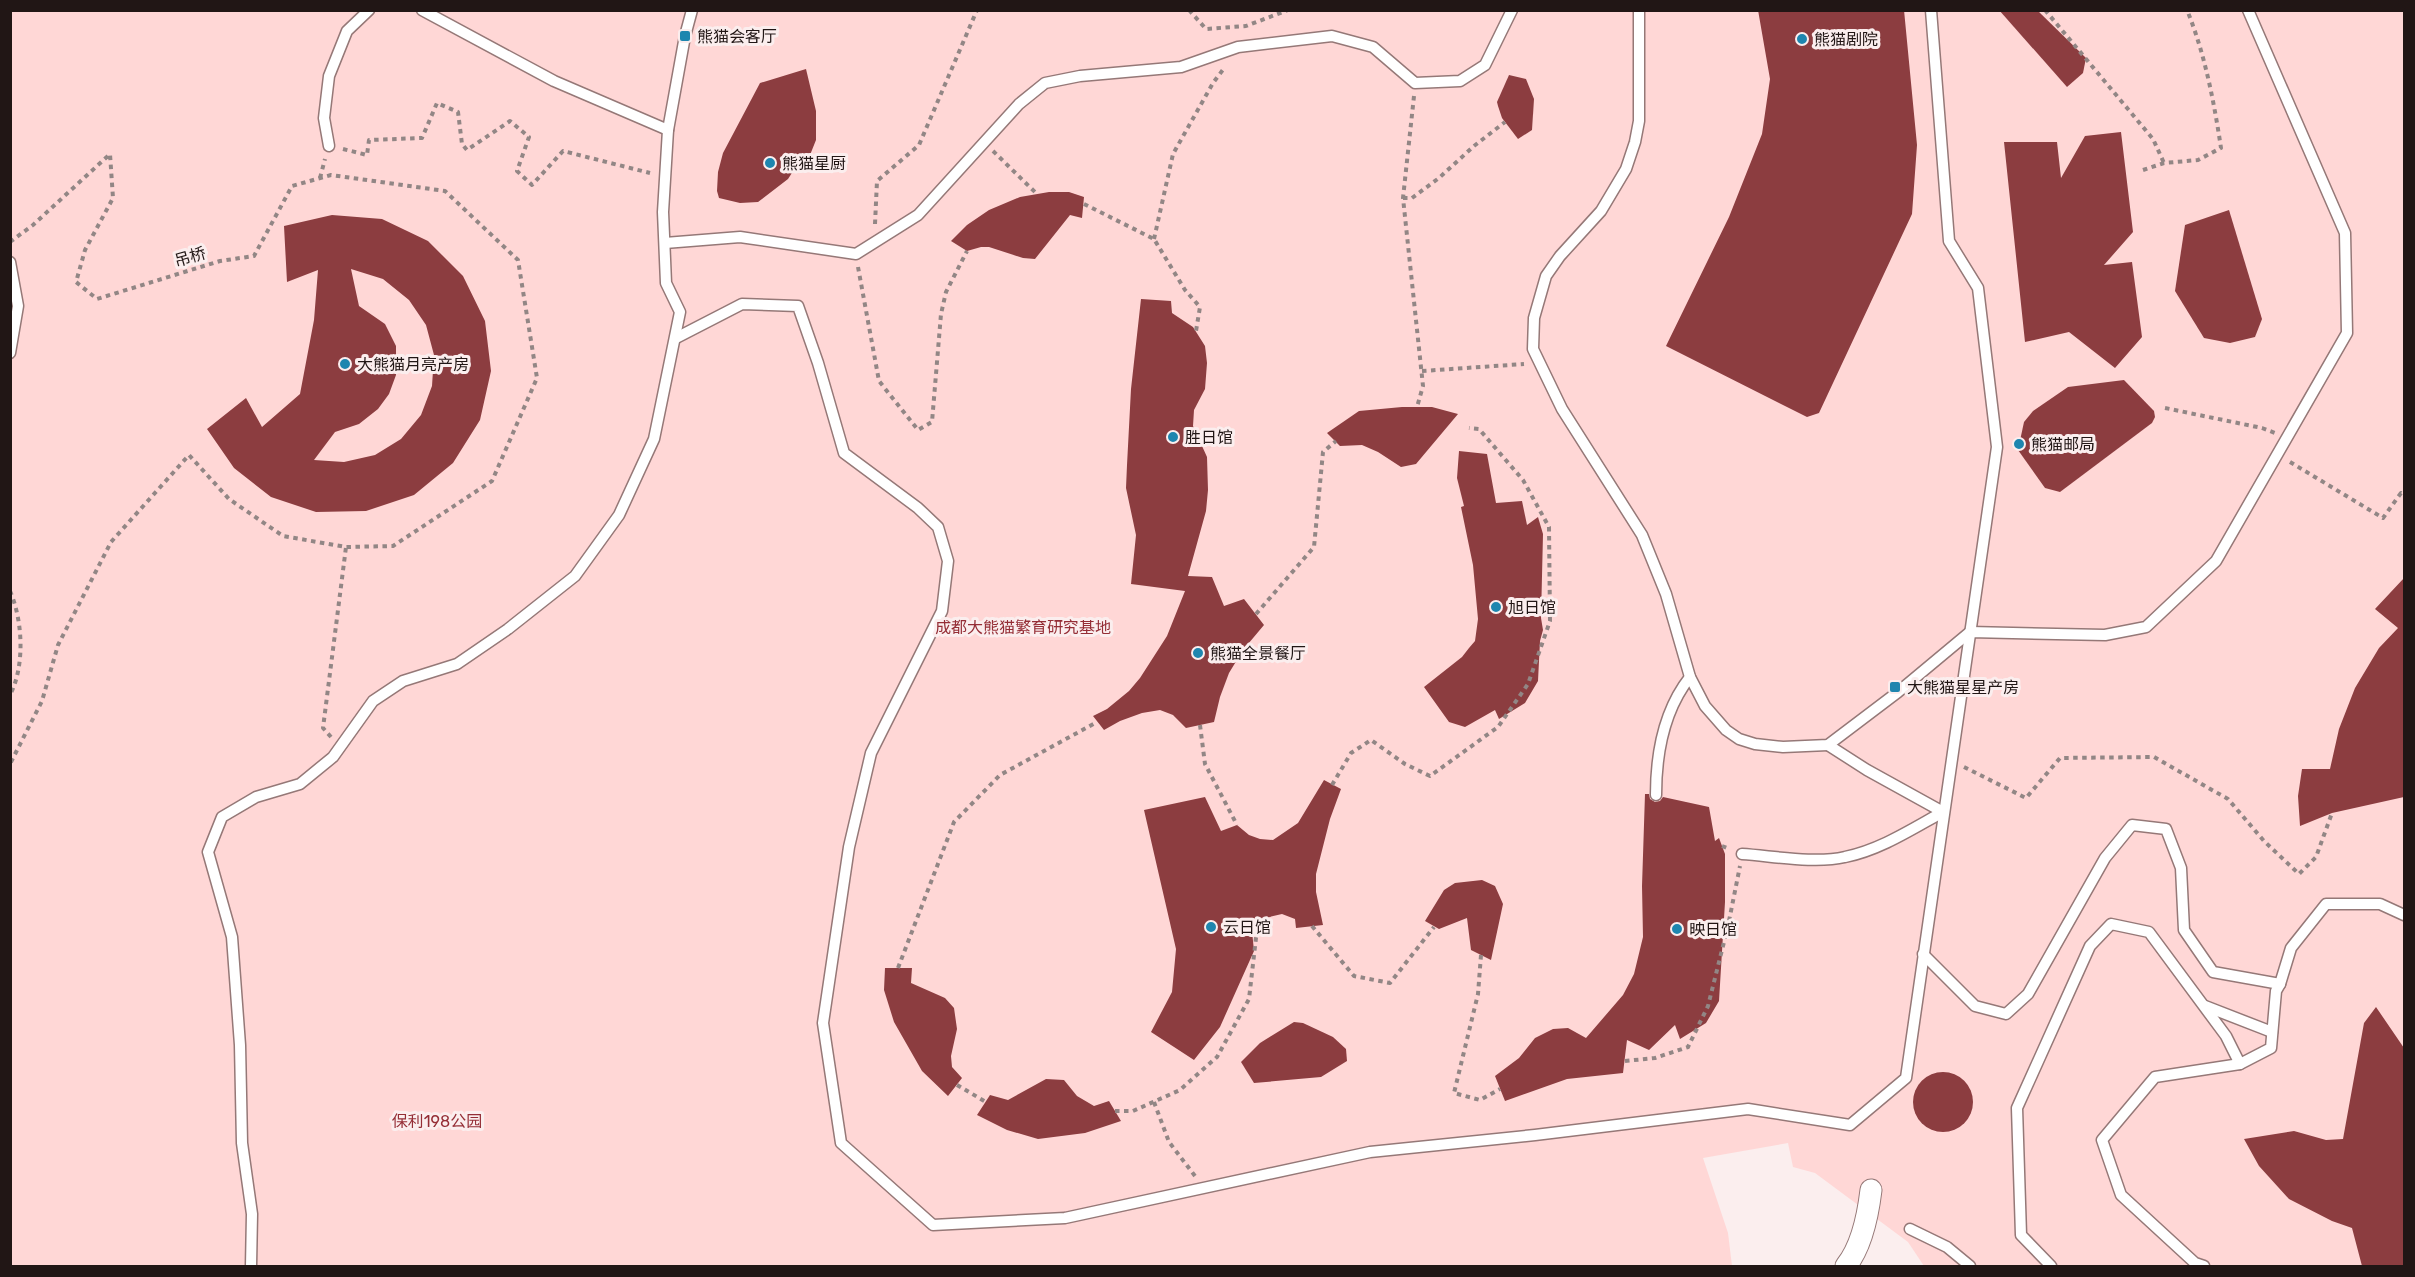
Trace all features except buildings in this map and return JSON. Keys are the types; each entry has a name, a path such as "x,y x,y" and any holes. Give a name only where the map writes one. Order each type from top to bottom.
{"street":[{"path":"1846,1266 1857,1246 1868,1212 1871,1190"}],"lane":[{"path":"329,146 324,118 329,76 347,31 369,10"},
{"path":"422,10 554,81 668,130"},
{"path":"251,1266 252,1214 242,1143 240,1045 232,937 208,852 222,817 256,797 300,784 333,757 373,701 404,681 457,664 508,629 575,576 619,515 654,439 680,312 666,283 663,212 668,130 684,36 692,10"},
{"path":"1639,10 1639,121 1635,142 1626,169 1606,203 1560,256 1546,276 1534,318 1533,349 1562,409 1642,536 1666,594 1690,677 1715,719 1739,739 1755,744 1783,747 1828,745 1898,692 1970,632 2105,635 2146,627 2216,561 2347,333 2345,233 2248,10"},
{"path":"676,338 742,304 798,306 818,363 844,453 918,508 938,527 948,561 942,611 871,753 849,847 823,1023 841,1143 933,1225 1065,1218 1370,1152 1748,1109 1850,1125 1906,1078 1997,447 1978,288 1948,241 1931,10"},
{"path":"664,243 740,237 856,254 918,214 1019,104 1045,83 1080,76 1181,67 1238,47 1332,36 1373,46 1415,83 1460,81 1485,65 1509,13"},
{"path":"10,262 18,306 10,353"},
{"path":"1656,795 1656,770 1668,718 1683,686 1690,677"},
{"path":"1828,745 1867,770 1943,812"},
{"path":"1742,854 1820,859 1844,858 1891,840 1943,812"},
{"path":"1923,954 1975,1006 2006,1014 2028,994 2105,858 2132,825 2166,829 2181,868 2184,930 2212,972 2280,984"},
{"path":"2204,1266 2195,1263 2121,1195 2102,1140 2155,1077 2240,1064 2271,1048 2276,991 2291,948 2326,904 2380,904 2404,915"},
{"path":"2051,1266 2021,1235 2017,1108 2090,946 2111,924 2150,932 2226,1036 2240,1064"},
{"path":"2204,1006 2272,1032"},
{"path":"1910,1229 1947,1246 1970,1266"}],"path":[{"path":"874,243 877,181 919,145 977,10"},
{"path":"1189,10 1206,29 1246,26 1288,10"},
{"path":"2045,10 2153,139 2164,163"},
{"path":"2143,170 2164,163 2198,160 2221,148 2215,106 2194,27 2187,10"},
{"path":"1154,239 1173,154 1213,83 1228,64 1249,45"},
{"path":"1415,83 1403,198 1422,371 1423,386 1418,407"},
{"path":"329,146 367,155 369,140 422,138 436,103 458,112 462,144 467,150 510,122 529,137 518,171 532,185 563,151 665,177"},
{"path":"1403,198 1412,198 1439,178 1505,122"},
{"path":"984,142 1037,194"},
{"name":"吊桥","path":"10,242 33,225 110,154 113,198 85,250 76,282 97,299 220,261 254,256 292,186 331,175 445,191 518,260 537,378 492,481 393,546 346,547"},
{"path":"1083,204 1154,239 1185,290 1200,307 1196,331"},
{"path":"856,254 879,381 918,430 932,422 941,314 946,292 967,251"},
{"path":"1422,371 1539,363"},
{"path":"2165,408 2262,428"},
{"path":"1332,785 1351,753 1371,740 1405,764 1430,776 1498,727 1528,684 1550,621 1549,527 1523,480 1479,429 1469,428"},
{"path":"1256,614 1314,547 1323,452 1336,441"},
{"path":"2278,454 2383,518 2401,493 2404,495"},
{"path":"10,764 42,701 58,645 111,542 189,455 229,499 283,536 346,547 323,728 340,748"},
{"path":"10,591 16,604 21,643 15,685 10,695"},
{"path":"898,968 954,822 1000,775 1097,722"},
{"path":"1200,725 1205,764 1237,825"},
{"path":"1950,761 2026,798 2060,759 2154,757 2228,799 2264,841 2299,874 2316,856 2331,813"},
{"path":"1625,1060 1655,1058 1688,1047 1708,1006 1728,926 1742,854 1722,846"},
{"path":"1312,926 1354,976 1390,983 1434,927"},
{"path":"1115,1111 1133,1111 1180,1090 1217,1057 1249,999 1257,929"},
{"path":"1481,955 1478,994 1454,1093 1480,1100 1500,1089"},
{"path":"957,1085 986,1102"},
{"path":"1154,1102 1169,1142 1204,1188"}],"green space":[{"name":"成都大熊猫繁育研究基地","path":"10,11 2404,11 2404,1266 1924,1266 1908,1242 1815,1173 1793,1167 1788,1143 1703,1158 1728,1233 1732,1266 11,1266"}],"place":[{"name":"熊猫会客厅","path":"685,36"},
{"name":"熊猫剧院","path":"1802,39"},
{"name":"熊猫星厨","path":"770,163"},
{"name":"大熊猫月亮产房","path":"345,364"},
{"name":"胜日馆","path":"1173,437"},
{"name":"熊猫邮局","path":"2019,444"},
{"name":"旭日馆","path":"1496,607"},
{"name":"熊猫全景餐厅","path":"1198,653"},
{"name":"大熊猫星星产房","path":"1895,687"},
{"name":"云日馆","path":"1211,927"},
{"name":"映日馆","path":"1677,929"}],"park label":[{"name":"保利198公园","path":"437,1121"}]}
